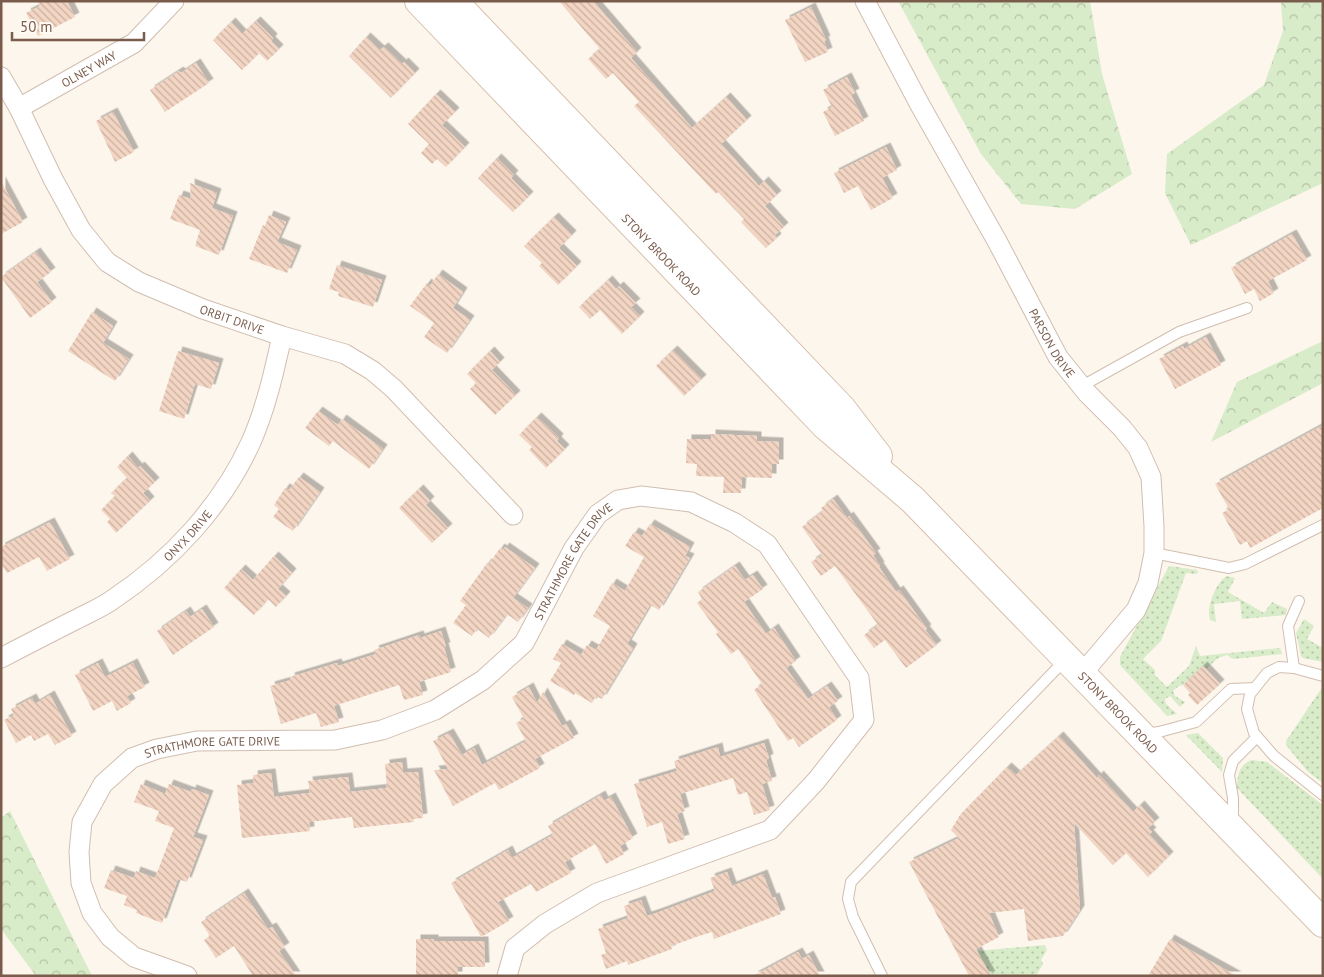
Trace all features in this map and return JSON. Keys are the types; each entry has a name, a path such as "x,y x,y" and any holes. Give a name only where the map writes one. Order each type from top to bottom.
{"main road":[{"name":"STONY BROOK ROAD","path":"419,1 572,143 842,409 913,500 1323,924"},
{"name":"STONY BROOK ROAD","path":"453,1 572,143"}],"street":[{"name":"OLNEY WAY","path":"19,108 134,43 174,1"},
{"name":"PARSON DRIVE","path":"865,1 920,105 997,241 1058,357 1138,448 1151,478 1154,553 1148,583 1136,610 1074,667"},
{"name":"ORBIT DRIVE","path":"1,77 19,108 53,179 81,230 107,262 139,282 170,296 282,336 344,354 374,371 424,420 513,515"},
{"name":"ONYX DRIVE","path":"1,658 111,601 138,581 185,538 233,478 251,441 270,387 282,336"},
{"name":"STRATHMORE GATE DRIVE","path":"187,976 134,957 110,937 92,913 81,883 79,852 82,822 103,784 132,758 157,749 197,741 335,740 382,730 435,710 483,680 524,643 574,548 598,514 618,500 641,496 691,502 735,522 767,544 859,678 864,720 816,781 770,830 597,893 544,924 515,948 507,976"}],"lane":[{"path":"1082,386 1179,332 1246,308"},
{"path":"1154,553 1229,568 1245,564 1323,525"},
{"path":"1294,668 1288,626 1298,601"},
{"path":"882,976 853,917 848,898 851,882 1074,667"},
{"path":"1323,676 1294,668 1279,667 1267,673 1250,694 1247,710 1257,737 1274,756 1323,796"},
{"path":"1140,735 1160,732 1196,722 1231,689 1255,688"},
{"path":"1233,830 1233,798 1228,775 1233,761 1257,737"}],"green space":[{"path":"898,1 1090,1 1102,74 1132,174 1075,209 1021,204 981,154"},
{"path":"1281,1 1323,1 1323,183 1191,245 1165,193 1167,154 1264,85 1283,31"},
{"path":"1323,341 1323,383 1211,442 1237,382"},
{"path":"1169,566 1197,570 1198,572 1196,574 1186,573 1161,641 1143,659 1155,670 1155,675 1167,687 1189,666 1196,646 1200,656 1280,648 1282,654 1233,659 1227,655 1218,658 1206,669 1203,666 1183,685 1173,691 1175,696 1185,702 1180,707 1170,696 1165,699 1166,704 1177,714 1167,716 1120,665 1120,657"},
{"path":"1227,576 1235,578 1228,592 1264,613 1272,602 1287,609 1286,615 1242,619 1240,601 1214,604 1216,622 1210,620 1209,608 1213,595 1219,584"},
{"path":"1304,619 1314,626 1307,639 1323,648 1323,662 1301,656 1296,633"},
{"path":"1323,686 1323,783 1308,772 1286,745 1286,741"},
{"path":"1198,733 1223,758 1222,772 1186,735"},
{"path":"1252,760 1267,762 1323,805 1323,879 1237,788 1242,767"},
{"path":"10,811 92,976 36,976 1,929 1,818"},
{"path":"1045,945 1047,950 1041,960 1043,964 1036,976 991,976 976,951"}],"building":[{"path":"38,1 67,1 75,17 38,36 26,13 40,6"},
{"path":"559,1 593,1 637,52 631,58 692,128 726,97 747,120 721,144 759,186 764,181 777,195 765,206 784,227 775,235 777,238 766,248 741,222 744,219 718,192 716,194 634,106 639,102 613,73 606,79 588,59 600,49"},
{"path":"811,7 826,40 824,41 828,52 805,62 785,20"},
{"path":"256,21 273,38 271,41 279,49 267,61 259,53 242,70 213,40 231,22 242,34"},
{"path":"366,37 380,50 384,47 415,73 391,98 349,56"},
{"path":"196,63 209,83 165,112 150,90 179,71 181,73"},
{"path":"847,77 855,93 851,95 864,121 835,136 823,112 832,107 823,90"},
{"path":"436,94 455,112 442,125 465,147 446,167 437,159 432,164 421,153 429,144 408,124"},
{"path":"113,112 134,152 115,162 96,121"},
{"path":"886,147 897,170 882,178 893,198 871,210 858,186 844,193 834,173"},
{"path":"497,158 514,175 511,178 529,196 513,212 478,178"},
{"path":"1,181 23,222 1,234"},
{"path":"190,183 217,193 212,208 233,216 219,255 195,246 200,230 170,219 179,195 191,199"},
{"path":"269,215 286,222 277,242 297,250 287,273 249,259"},
{"path":"554,217 572,235 559,248 577,266 558,285 539,266 542,263 524,246"},
{"path":"1292,234 1307,260 1268,281 1274,293 1260,301 1254,289 1245,294 1231,268"},
{"path":"36,252 51,272 37,282 52,302 30,318 1,277"},
{"path":"337,265 382,280 373,307 338,296 339,292 329,289"},
{"path":"438,274 463,292 453,308 470,320 447,353 424,337 434,323 410,306 427,283 430,286"},
{"path":"608,280 616,289 619,286 636,303 631,307 640,316 622,334 600,310 590,319 579,307"},
{"path":"92,312 113,326 103,343 129,359 115,381 68,351"},
{"path":"1206,337 1221,365 1175,389 1159,359 1183,346 1184,349"},
{"path":"673,350 702,379 684,396 656,366"},
{"path":"178,351 219,363 211,389 195,384 184,419 159,411"},
{"path":"490,351 500,362 492,370 516,395 495,415 470,389 476,383 467,374"},
{"path":"318,411 338,425 342,419 383,449 369,469 333,441 329,446 305,428"},
{"path":"537,417 559,438 557,441 565,449 546,468 529,450 532,447 519,435"},
{"path":"1323,425 1323,508 1250,548 1247,541 1240,545 1222,513 1229,509 1215,484"},
{"path":"711,434 757,436 757,441 779,442 779,464 772,464 772,478 742,477 741,493 723,493 724,477 696,476 697,464 686,463 687,439 711,439"},
{"path":"128,456 138,468 140,466 155,482 143,493 150,501 116,533 107,522 110,519 101,510 115,496 111,493 127,478 117,467"},
{"path":"299,477 320,492 293,531 273,517 279,509 274,505 285,488 289,490"},
{"path":"419,489 430,501 426,505 448,528 432,543 399,508"},
{"path":"833,499 847,518 849,516 876,553 873,555 879,567 896,592 899,590 937,645 906,668 885,640 874,648 864,635 878,625 835,566 821,576 811,562 822,555 802,527 823,511 821,508"},
{"path":"50,522 70,559 47,571 39,557 7,573 1,563 1,547"},
{"path":"650,524 690,547 685,556 690,558 659,610 650,605 627,644 633,648 602,699 596,696 592,703 550,681 561,663 553,659 562,644 581,655 587,645 596,650 610,626 593,616 612,583 625,591 644,557 625,546 634,532 642,536"},
{"path":"505,547 535,568 513,598 528,608 518,622 507,614 489,638 477,629 472,636 453,623 466,605 460,601 487,563 489,564 500,548 503,550"},
{"path":"274,556 292,573 278,589 286,596 276,607 268,599 254,615 224,588 241,569 253,580"},
{"path":"735,566 745,580 753,575 763,589 744,602 766,634 774,628 796,661 786,668 808,699 827,686 838,701 829,707 837,720 799,747 793,738 788,741 754,690 762,684 738,649 731,654 697,603 702,599 698,592"},
{"path":"202,609 214,627 173,655 157,631 186,611 190,617"},
{"path":"441,631 451,672 419,682 423,695 404,700 399,685 334,706 339,722 321,727 316,713 281,724 270,686 291,680 290,677 337,663 338,666 376,654 374,650 419,635 420,638"},
{"path":"98,663 105,677 133,663 145,687 127,696 131,703 117,711 112,701 93,711 75,675"},
{"path":"1203,666 1220,684 1197,705 1188,695 1190,693 1183,685"},
{"path":"529,687 537,703 543,692 562,726 566,724 574,738 535,759 540,768 499,790 495,783 453,806 434,770 448,769 433,741 449,733 462,755 474,748 482,765 526,741 516,723 524,719 512,697"},
{"path":"50,695 72,736 55,745 48,734 34,741 31,735 16,743 4,720 14,715 11,709 32,698 35,704"},
{"path":"1059,736 1097,778 1099,775 1133,812 1140,805 1155,822 1148,828 1152,832 1149,834 1169,856 1148,877 1126,853 1113,865 1074,823 1080,910 1063,936 1028,941 1024,909 989,913 999,937 976,949 991,976 969,976 909,862 959,838 951,830 960,815 1007,767 1016,775"},
{"path":"764,743 769,758 766,760 772,781 762,784 770,810 754,815 747,792 738,795 733,778 680,794 685,811 677,814 685,839 668,844 662,822 647,827 634,784 677,771 674,761 718,747 720,757"},
{"path":"402,762 403,773 418,772 423,818 413,819 414,822 354,828 352,817 309,822 310,831 242,838 237,785 254,783 253,775 271,773 274,797 310,793 308,781 348,777 350,792 387,788 385,764"},
{"path":"141,784 165,794 169,784 191,792 192,789 209,795 193,837 203,840 187,882 178,879 162,923 136,913 137,910 124,905 127,896 104,888 111,870 134,878 136,871 155,878 174,828 155,821 159,811 134,802"},
{"path":"601,795 604,801 611,797 633,838 620,846 624,854 606,864 595,844 565,862 571,873 536,892 531,884 498,902 509,921 481,937 451,883 508,850 512,858 553,835 548,826"},
{"path":"727,872 732,886 763,874 772,898 775,897 781,914 714,939 712,932 671,946 672,949 628,965 627,961 606,969 601,955 606,953 598,929 628,918 624,906 641,900 647,916 715,891 710,878"},
{"path":"244,893 268,929 272,927 285,947 279,951 296,976 253,976 234,946 216,958 204,940 210,936 201,922"},
{"path":"416,939 484,941 485,967 458,967 458,976 416,976"},
{"path":"1170,939 1237,976 1148,976"},
{"path":"798,952 802,959 809,955 820,976 753,976"}]}
